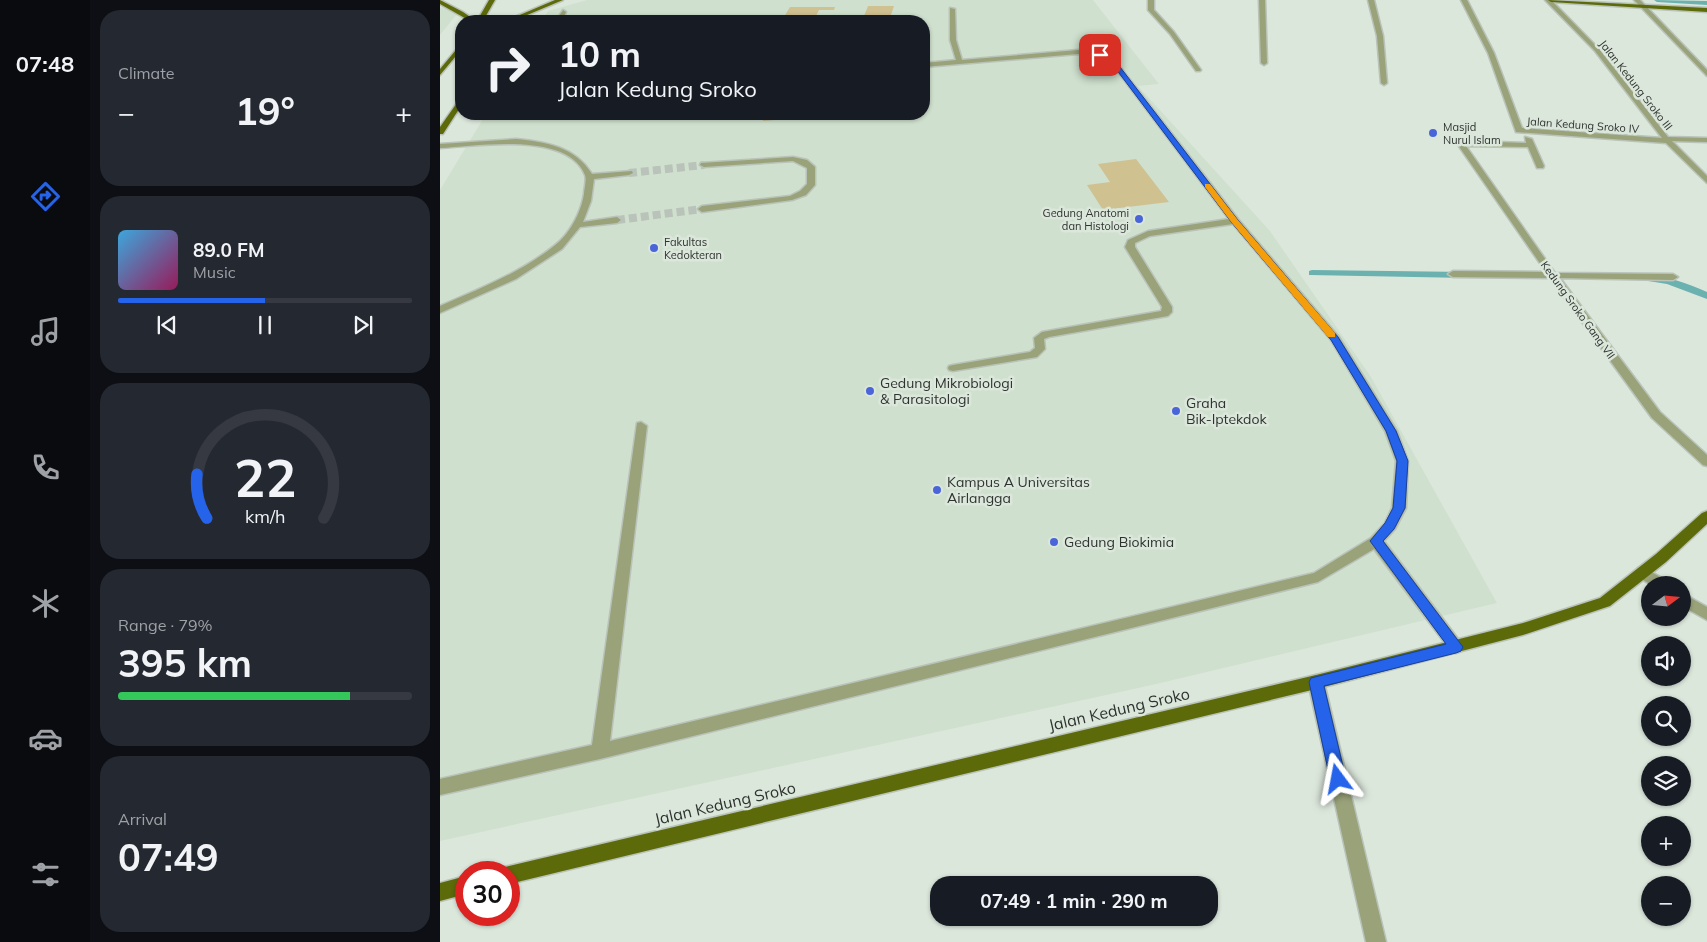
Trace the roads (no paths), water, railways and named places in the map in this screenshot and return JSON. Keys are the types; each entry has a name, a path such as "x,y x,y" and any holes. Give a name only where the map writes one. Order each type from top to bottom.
{"main road":[{"path":"483,15 492,0"},
{"path":"526,15 560,0"},
{"path":"1549,0 1640,3 1707,10"},
{"path":"440,2 464,15"},
{"path":"519,15 523,8"},
{"path":"440,73 455,54"},
{"path":"440,132 455,110"},
{"name":"Jalan Kedung Sroko","path":"520,872 1316,682 1523,628 1605,602 1643,572 1707,516"},
{"path":"440,892 455,888"}],"street":[{"path":"1151,0 1151,10 1172,33 1198,70"},
{"path":"1262,0 1264,63"},
{"path":"1371,0 1380,36 1384,83"},
{"name":"Jalan Kedung Sroko IV","path":"1464,0 1491,53 1518,129 1525,132 1667,140 1707,140"},
{"name":"Jalan Kedung Sroko III","path":"1549,0 1597,50 1667,140 1707,180"},
{"path":"1640,3 1707,74"},
{"path":"952,9 953,40 958,62"},
{"path":"440,787 600,751 1318,577 1376,541 1390,526 1399,508 1401,499 1402,461 1391,431 1335,339 1234,221 1118,68 1107,58 1078,52 930,64"},
{"path":"1525,132 1540,166"},
{"path":"440,146 516,142 543,144 566,152 582,164 590,177 587,201 576,225 559,247 513,278 440,310"},
{"name":"Kedung Sroko Gang VII","path":"1531,145 1467,143 1462,145 1554,279 1656,416 1707,462"},
{"path":"702,209 792,198 803,193 811,185 811,167 804,162 794,159 704,164"},
{"path":"590,177 629,173"},
{"path":"576,225 617,220"},
{"path":"953,368 1033,356 1040,349 1039,338 1046,334 1164,314 1167,312 1167,307 1130,247 1131,242 1148,234 1234,221"},
{"path":"1453,274 1554,279 1673,277"},
{"path":"600,751 641,426"},
{"path":"1376,541 1456,647"},
{"path":"1643,572 1649,576"},
{"path":"1691,604 1707,614"},
{"path":"1316,682 1376,942"}],"waterway":[{"path":"1657,0 1707,3"},
{"path":"1312,273 1467,275"},
{"path":"1645,278 1669,281 1707,296"}],"tunnel":[{"path":"629,173 704,165"},
{"path":"617,220 702,209"}],"place":[{"name":"Masjid Nurul Islam","path":"1433,133"},
{"name":"Gedung Anatomi dan Histologi","path":"1139,219"},
{"name":"Fakultas Kedokteran","path":"654,248"},
{"name":"Gedung Mikrobiologi & Parasitologi","path":"870,391"},
{"name":"Graha Bik-Iptekdok","path":"1176,411"},
{"name":"Kampus A Universitas Airlangga","path":"937,490"},
{"name":"Gedung Biokimia","path":"1054,542"}]}
